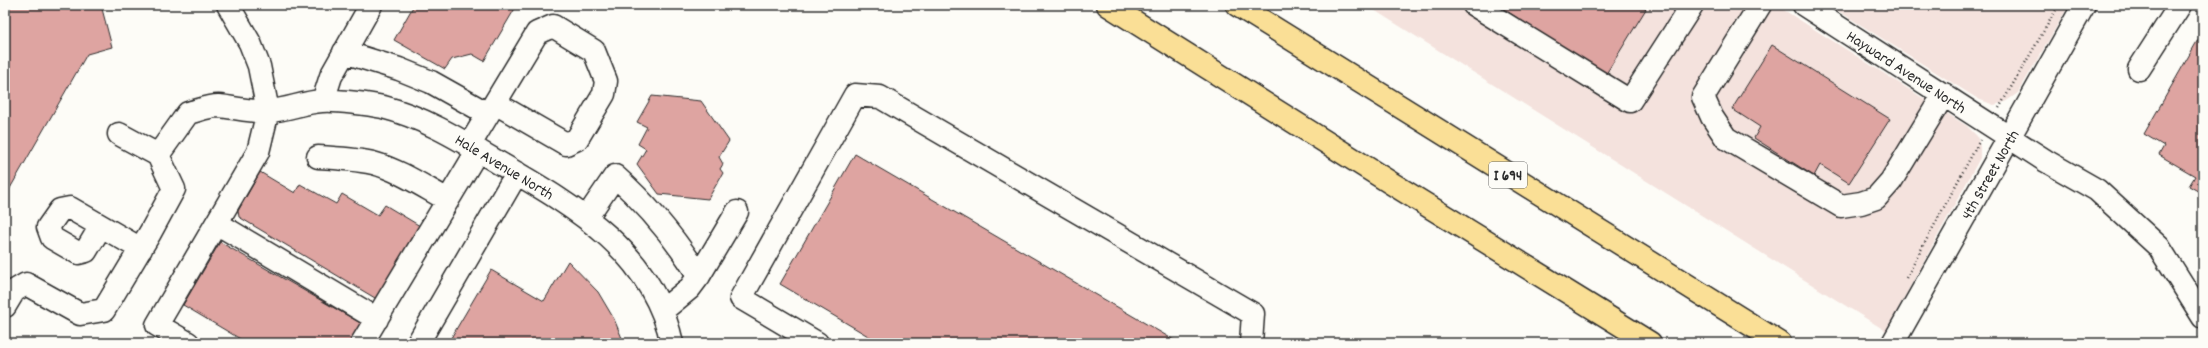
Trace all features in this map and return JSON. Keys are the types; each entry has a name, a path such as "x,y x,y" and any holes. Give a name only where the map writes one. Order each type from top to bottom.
{"highway":[{"path":"1108,5 1377,175 1650,343"},
{"name":"I 694","path":"1237,5 1616,243 1780,343"}],"street":[{"path":"188,343 157,325 218,224 258,152 268,111 259,66 250,43 228,5"},
{"path":"323,101 331,76 371,5"},
{"path":"1474,5 1630,101 1692,5"},
{"path":"1760,5 1703,97 1712,117 1726,138 1841,206 1861,203 1876,198 1891,181 1944,94"},
{"name":"Hayward Avenue North","path":"1804,5 1944,94 2046,162 2097,190 2159,248 2203,317"},
{"name":"4th Street North","path":"1893,343 2084,5"},
{"path":"2139,69 2180,5"},
{"path":"344,52 406,71 492,108 566,144 577,139 604,94 606,81 594,51 553,26 537,33 492,108 448,200 362,343"},
{"path":"817,343 741,298 856,95 880,97 1254,314 1251,343"},
{"name":"Hale Avenue North","path":"158,155 188,113 216,106 268,111 323,101 382,107 411,116 447,132 517,173 586,217 622,249 645,281 662,311 672,343"},
{"path":"5,306 14,292 26,284 80,314 104,310 141,249 174,189 158,155 119,134"},
{"path":"318,157 356,160 375,164 448,200"},
{"path":"418,343 517,173"},
{"path":"586,217 615,176 655,214 683,251 699,276"},
{"path":"662,311 690,288 699,276 737,212"},
{"path":"218,224 377,319"},
{"path":"101,226 141,249"}],"path":[{"path":"1904,282 1917,254 2059,5"}],"shaded area":[{"path":"1366,5 1776,5 1967,126 1977,136 1980,147 1980,158 1886,331"},
{"path":"1829,5 2069,5 2018,93 2005,102 1994,105 1978,99"}],"building":[{"path":"5,5 69,5 73,7 81,5 101,5 112,47 87,54 5,197"},
{"path":"414,5 517,5 484,61 472,54 452,59 445,69 394,40"},
{"path":"1497,5 1639,5 1646,9 1606,74"},
{"path":"2203,31 2203,194 2189,186 2195,176 2159,155 2164,146 2144,134"},
{"path":"1772,45 1890,119 1849,183 1820,165 1814,176 1754,138 1760,127 1732,109"},
{"path":"652,96 701,101 729,141 719,157 723,164 720,169 723,173 708,199 659,194 637,164 646,149 638,144 647,127 637,122"},
{"path":"855,154 1179,343 880,343 780,284"},
{"path":"260,172 295,193 300,184 336,204 342,194 378,215 385,205 420,226 379,297 375,298 239,217 238,211"},
{"path":"220,242 362,324 351,343 247,343 183,305"},
{"path":"568,261 598,292 614,319 624,343 448,343 491,270 544,301"}]}
